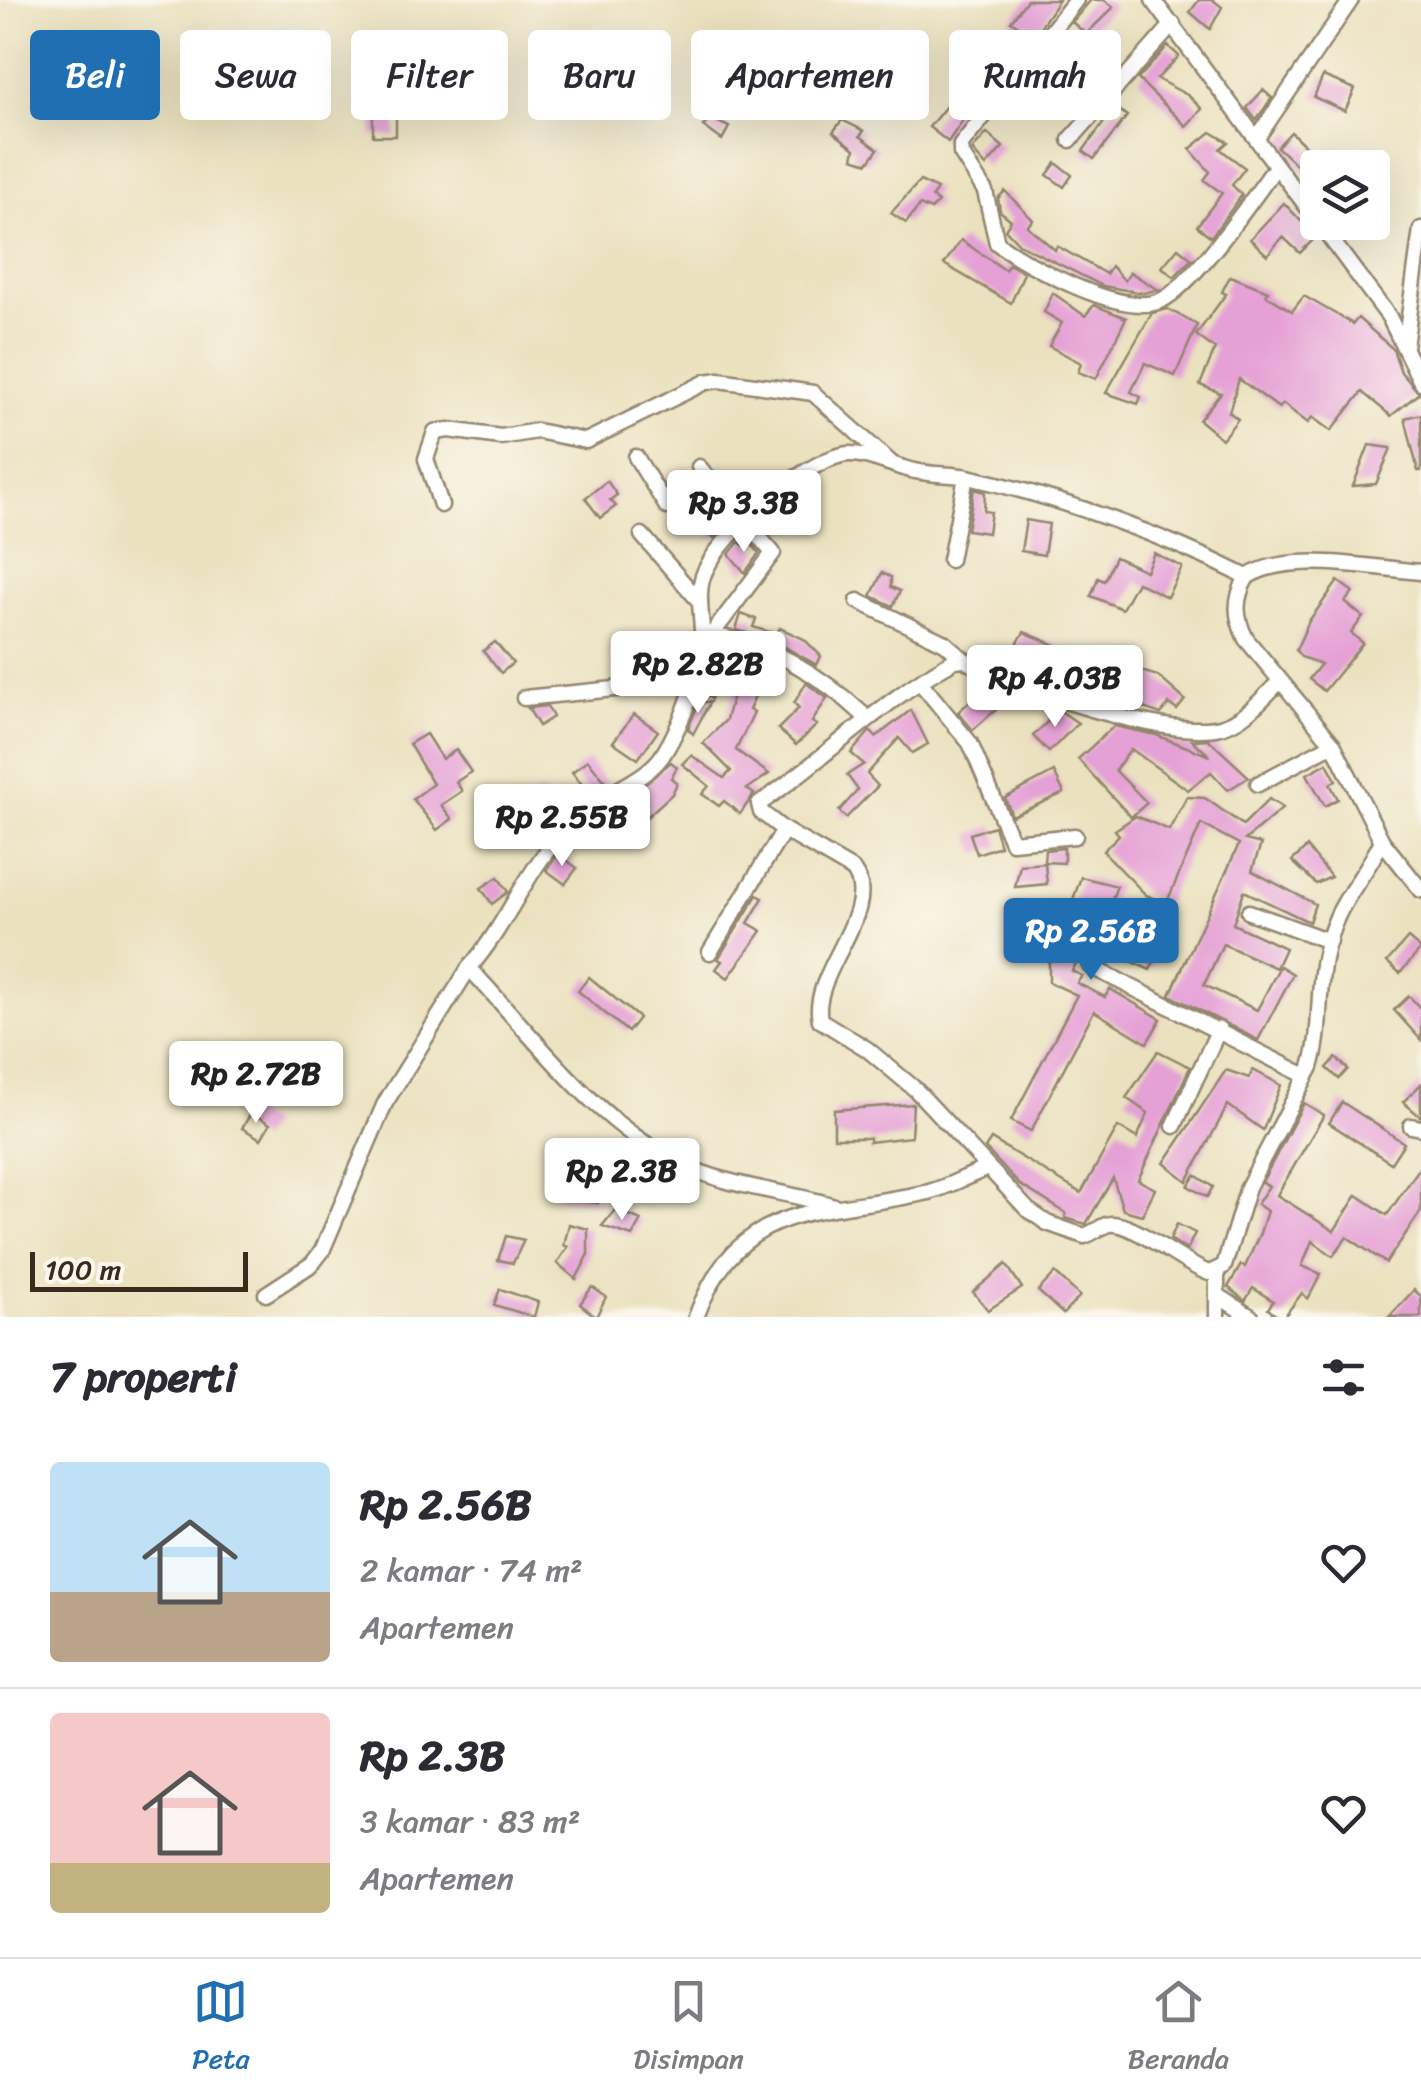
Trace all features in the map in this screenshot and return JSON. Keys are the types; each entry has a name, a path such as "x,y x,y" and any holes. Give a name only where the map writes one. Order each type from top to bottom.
{"street":[{"path":"1076,0 960,146 960,153 985,191 997,243 1095,294 1148,305 1162,300 1196,269 1275,168"},
{"path":"1153,0 1389,318 1421,382"},
{"path":"1257,138 1350,0"},
{"path":"1070,140 1173,24"},
{"path":"1405,347 1421,229"},
{"path":"441,505 426,460 435,432 450,430 501,437 537,431 586,442 712,380 813,393 894,465"},
{"path":"266,1294 312,1264 322,1251 386,1103 468,968 484,951 530,869 592,805 660,758 696,683 706,637 700,602 707,566 744,523 783,488 834,457 851,454 966,477 1144,534 1247,576"},
{"path":"636,457 667,507 703,472 744,523 771,549 772,559 706,637"},
{"path":"950,560 966,477"},
{"path":"642,535 700,602"},
{"path":"1421,572 1301,563 1270,565 1247,576 1237,600 1238,623 1333,744 1382,842 1421,890"},
{"path":"858,601 945,643 962,659 1028,690 1075,705 1197,729 1226,725 1280,681"},
{"path":"706,637 726,636 800,666 866,717"},
{"path":"962,659 866,717 785,789 760,804 761,812 784,830 858,876 860,901 829,971 818,1004 820,1020 867,1049 915,1088 986,1169 1047,1223 1084,1236 1107,1224 1126,1226 1192,1268 1217,1272"},
{"path":"524,698 670,680 696,683"},
{"path":"920,682 970,743 1012,842 1075,836"},
{"path":"1258,784 1333,744"},
{"path":"710,952 784,830"},
{"path":"1217,1317 1217,1272 1233,1243 1248,1187 1317,1048 1329,941 1345,896 1382,842"},
{"path":"1249,912 1329,941"},
{"path":"1090,966 1306,1076"},
{"path":"468,968 594,1102 678,1163 720,1179 836,1206"},
{"path":"1174,1126 1218,1029"},
{"path":"696,1317 718,1266 737,1244 761,1229 836,1206 932,1191 986,1169"},
{"path":"1217,1295 1251,1317"}],"building":[{"path":"1027,0 1059,0 1038,30 1025,30 1011,21"},
{"path":"1091,0 1104,0 1114,7 1090,30 1081,30 1072,22"},
{"path":"1199,0 1213,0 1222,7 1210,29 1190,12"},
{"path":"1168,46 1179,56 1157,79 1189,96 1202,109 1186,126 1138,79"},
{"path":"1323,76 1355,89 1345,111 1314,97"},
{"path":"1263,90 1272,98 1256,120 1247,108"},
{"path":"949,102 949,120 963,120 948,142 929,127"},
{"path":"1121,112 1127,116 1094,159 1083,151 1106,120 1121,120"},
{"path":"373,120 396,120 396,136 373,136"},
{"path":"714,120 729,127 722,140 703,126"},
{"path":"842,120 864,131 860,136 878,149 868,163 853,158 855,149 833,132"},
{"path":"1211,132 1228,142 1220,149 1245,168 1232,185 1242,195 1211,237 1197,226 1222,193 1204,180 1210,172 1190,149"},
{"path":"1291,132 1310,150 1300,150 1300,168 1277,147"},
{"path":"987,133 1003,147 986,166 972,150"},
{"path":"1056,163 1072,175 1064,187 1047,175"},
{"path":"920,181 937,189 932,197 938,202 931,210 920,205 906,223 891,213"},
{"path":"1005,191 1033,220 1027,226 1055,250 1057,246 1106,274 1111,266 1125,281 1130,272 1158,290 1143,293 1103,286 1019,244 1005,229 1011,220 1000,211 998,198"},
{"path":"1284,203 1300,220 1300,240 1313,240 1300,253 1283,237 1267,255 1250,239"},
{"path":"961,240 1005,270 1009,264 1024,273 1011,303 944,264"},
{"path":"1178,248 1192,259 1174,277 1162,267"},
{"path":"1230,276 1268,291 1266,295 1292,311 1304,296 1353,324 1358,318 1393,349 1401,372 1419,393 1391,416 1362,392 1331,431 1312,417 1308,423 1283,404 1279,408 1239,379 1229,412 1238,419 1222,439 1199,420 1221,393 1200,385 1215,349 1196,335 1226,294 1222,292"},
{"path":"1053,293 1085,316 1094,305 1126,318 1096,379 1078,372 1081,363 1049,346 1062,323 1044,312"},
{"path":"1168,309 1197,325 1175,376 1145,363 1131,392 1141,397 1138,404 1106,393 1152,313"},
{"path":"1421,414 1421,471 1418,471 1405,418"},
{"path":"1369,445 1391,448 1376,484 1353,486"},
{"path":"607,481 617,495 610,500 616,506 600,518 585,498"},
{"path":"974,489 985,492 984,511 991,512 988,533 967,530"},
{"path":"719,507 730,520 714,538 700,524"},
{"path":"1026,520 1049,524 1044,555 1021,551"},
{"path":"748,540 759,553 745,573 729,554 739,542 743,545"},
{"path":"1154,553 1182,567 1167,597 1137,582 1122,609 1091,596 1098,578 1104,581 1115,557 1146,571"},
{"path":"882,573 891,577 891,587 900,591 893,606 871,596"},
{"path":"1338,581 1353,592 1345,602 1363,617 1351,633 1363,643 1324,691 1309,679 1321,664 1301,657 1296,650 1309,621"},
{"path":"741,614 756,619 753,627 776,634 780,628 804,639 821,656 817,665 774,641 736,630"},
{"path":"1024,632 1077,654 1069,671 1062,668 1058,677 1012,653"},
{"path":"495,642 513,663 501,673 483,651"},
{"path":"720,648 735,651 711,699 703,691 710,660"},
{"path":"744,653 769,662 749,710 754,712 736,750 769,774 747,789 754,794 740,814 724,801 719,806 702,794 709,786 682,764 691,755 724,778 731,771 703,743 726,720"},
{"path":"1115,663 1158,676 1185,700 1177,710 1169,704 1161,714 1097,692"},
{"path":"806,683 827,698 812,722 817,725 796,745 778,729 799,708 794,703"},
{"path":"983,689 999,707 973,730 958,712"},
{"path":"699,702 710,702 693,734 688,729"},
{"path":"547,706 553,717 539,726 528,708"},
{"path":"911,710 928,744 912,753 899,738 867,774 878,786 846,818 839,811 858,790 847,775 864,764 851,753 870,731 876,737"},
{"path":"1059,710 1078,723 1049,752 1033,736"},
{"path":"634,714 658,731 638,759 613,742"},
{"path":"1114,726 1156,735 1210,756 1192,740 1208,739 1249,777 1228,790 1211,772 1188,790 1131,749 1115,770 1147,803 1131,817 1078,759"},
{"path":"426,734 442,759 456,750 471,772 456,782 462,791 441,805 452,819 437,830 413,799 433,784 409,744"},
{"path":"588,760 607,784 590,794 572,772"},
{"path":"671,762 677,767 671,778 677,783 672,794 628,834 607,814"},
{"path":"1327,763 1336,780 1330,784 1338,799 1325,806 1307,774"},
{"path":"1054,772 1064,793 1012,816 1005,798"},
{"path":"541,792 560,818 543,830 524,804"},
{"path":"1187,797 1205,798 1243,825 1269,799 1283,808 1245,840 1261,844 1252,871 1315,904 1309,922 1244,891 1233,924 1285,948 1276,968 1223,944 1204,985 1257,1010 1280,966 1293,974 1258,1040 1170,995 1239,844 1201,824 1166,904 1146,895 1103,851 1119,835 1115,830 1136,816 1169,830"},
{"path":"994,826 1000,846 977,854 970,834"},
{"path":"1307,847 1331,877 1316,884 1292,861"},
{"path":"1064,848 1064,863 1044,862 1045,850"},
{"path":"558,854 577,868 565,884 546,870"},
{"path":"1045,863 1047,884 1015,887 1020,865"},
{"path":"498,877 508,892 492,904 481,888"},
{"path":"1081,877 1117,886 1110,904 1168,932 1150,970 1087,941 1072,971 1082,976 1077,983 1105,997 1110,989 1161,1019 1147,1043 1094,1011 1031,1131 1011,1121 1077,995 1049,982 1049,951 1063,928"},
{"path":"757,895 763,898 748,923 762,931 728,978 716,969 722,961 718,959"},
{"path":"1408,938 1421,949 1400,973 1387,962"},
{"path":"589,977 639,1018 628,1032 578,991"},
{"path":"1409,996 1421,1009 1421,1040 1394,1010"},
{"path":"1158,1051 1190,1067 1138,1180 1155,1189 1142,1215 1123,1210 1113,1178 1086,1224 1065,1218 1066,1213 1019,1184 985,1148 991,1139 1081,1193 1118,1127 1137,1138 1148,1113 1126,1098"},
{"path":"1336,1058 1348,1069 1339,1079 1327,1068"},
{"path":"1226,1070 1249,1078 1253,1070 1281,1085 1263,1130 1228,1105 1187,1181 1164,1163"},
{"path":"1421,1084 1421,1117 1403,1102"},
{"path":"1342,1102 1404,1143 1391,1163 1329,1123"},
{"path":"1304,1103 1324,1115 1277,1195 1334,1231 1357,1195 1387,1215 1421,1166 1421,1211 1386,1263 1347,1237 1333,1256 1312,1241 1302,1266 1321,1274 1308,1299 1302,1293 1284,1317 1278,1317 1268,1309 1273,1301 1253,1288 1245,1301 1228,1287 1241,1265 1245,1267 1260,1233 1267,1211 1257,1204 1269,1186 1262,1182"},
{"path":"913,1104 911,1137 869,1142 870,1138 834,1138 834,1110"},
{"path":"251,1113 270,1124 261,1139 242,1128"},
{"path":"634,1149 630,1190 617,1187 620,1150"},
{"path":"1195,1175 1213,1187 1207,1197 1188,1186"},
{"path":"561,1183 598,1200 598,1203 559,1198"},
{"path":"616,1209 641,1220 632,1236 602,1226"},
{"path":"569,1224 588,1229 588,1256 576,1279 557,1263 568,1247 564,1245"},
{"path":"1177,1224 1195,1233 1187,1250 1170,1239"},
{"path":"506,1236 524,1240 513,1263 498,1260"},
{"path":"1006,1264 1022,1288 988,1310 973,1292"},
{"path":"1055,1273 1080,1296 1063,1314 1038,1291"},
{"path":"592,1287 606,1297 596,1317 580,1304"},
{"path":"500,1289 538,1302 534,1317 494,1305"},
{"path":"1414,1290 1421,1296 1421,1317 1389,1317"}]}
